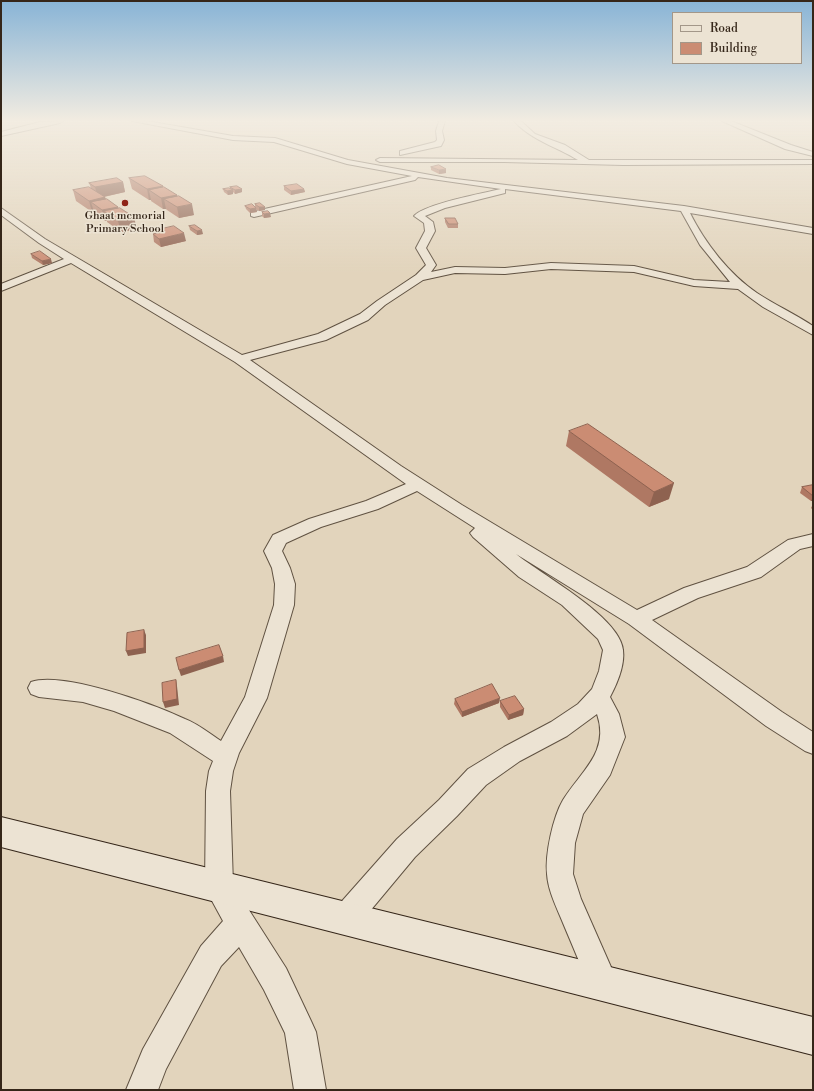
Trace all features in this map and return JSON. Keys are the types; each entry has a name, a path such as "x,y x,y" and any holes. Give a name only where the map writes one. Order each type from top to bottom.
{"street":[{"path":"402,172 512,188 684,209 813,230"},
{"path":"254,214 424,176"},
{"path":"240,359 329,334 364,317 380,303 420,277 431,265 421,248 430,231 428,222 419,216 421,214 442,206 512,188"},
{"path":"684,209 688,220 709,250 741,286 751,295 813,331"},
{"path":"1,211 20,226 72,260 240,359 395,469 456,509 636,619 774,719 813,744"},
{"path":"1,288 72,260"},
{"path":"420,277 455,270 475,269 505,271 530,267 634,269 694,283 741,286"},
{"path":"310,1090 300,1032 293,1016 275,979 219,888 218,791 221,771 226,757 256,698 284,605 285,584 281,568 273,551 279,539 315,523 372,505 420,484"},
{"path":"345,919 406,848 448,808 477,777 512,754 560,729 586,711 599,697 610,671 613,650 607,635 569,600 526,572 490,544 456,509"},
{"path":"636,619 691,593 754,572 794,544 813,540"},
{"path":"39,688 83,693 118,703 178,726 226,757"},
{"path":"599,697 608,714 612,726 613,737 602,767 572,809 562,843 560,874 568,901 603,983"},
{"path":"1,832 813,1036"},
{"path":"142,1090 154,1060 211,956 240,923"}],"building":[{"path":"145,176 163,186 147,189 129,178"},
{"path":"117,178 123,182 95,187 89,183"},
{"path":"297,184 304,189 291,191 284,186"},
{"path":"237,186 242,189 235,190 230,187"},
{"path":"89,187 105,197 89,201 73,190"},
{"path":"164,187 177,195 161,198 149,190"},
{"path":"229,188 233,190 227,191 223,189"},
{"path":"179,196 192,204 177,207 164,199"},
{"path":"107,199 118,207 102,210 91,202"},
{"path":"260,203 265,207 259,207 255,204"},
{"path":"252,204 256,208 250,209 245,206"},
{"path":"120,208 134,217 118,221 104,211"},
{"path":"268,211 270,213 264,214 262,212"},
{"path":"445,218 455,218 458,224 449,224"},
{"path":"195,225 202,230 197,231 189,226"},
{"path":"174,226 184,233 159,239 153,234 165,231 161,229"},
{"path":"40,251 51,259 42,261 31,254"},
{"path":"588,424 674,483 654,492 569,431"},
{"path":"813,485 813,496 802,487"},
{"path":"144,630 144,648 126,651 127,633"},
{"path":"219,645 223,656 179,670 176,658"},
{"path":"176,680 177,699 163,702 162,683"},
{"path":"492,684 500,698 462,712 455,699"},
{"path":"515,696 524,709 509,715 500,701"}],"place":[{"name":"Ghaat memorial Primary School","path":"125,203"}]}
